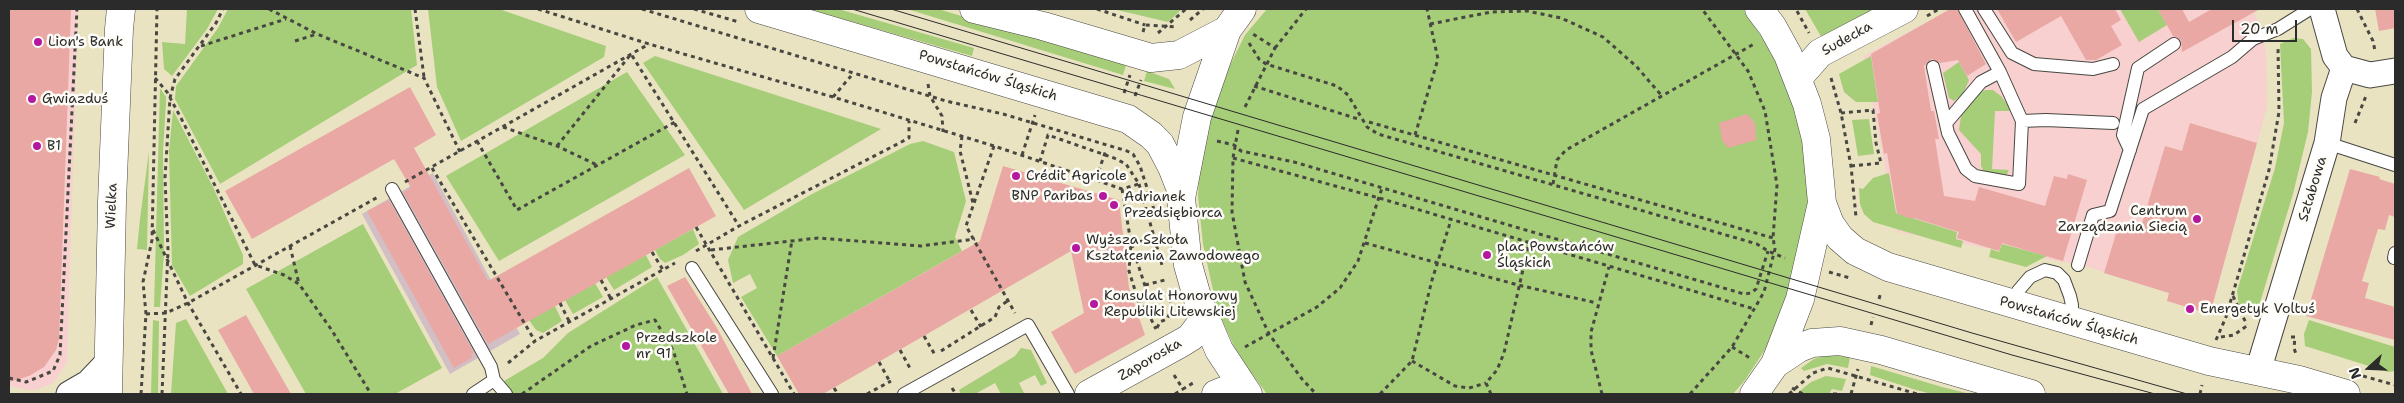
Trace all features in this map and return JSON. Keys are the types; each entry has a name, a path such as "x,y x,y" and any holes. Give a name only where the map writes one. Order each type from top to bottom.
{"main road":[{"name":"Powstańców Śląskich","path":"759,9 1128,119 1151,135 1160,144 1181,190"},
{"path":"974,9 1043,26 1151,58 1170,57 1187,52 1240,27"},
{"name":"Sudecka","path":"1798,78 1820,53 1904,9"},
{"path":"1772,10 1776,33 1798,78 1816,139 1822,203 1804,282 1772,370"},
{"name":"Wielka","path":"108,394 120,12"},
{"path":"1240,27 1197,117 1181,190 1182,227 1188,265 1204,318 1219,350 1246,391"},
{"name":"Powstańców Śląskich","path":"1822,203 1830,224 1840,238 1855,251 1873,261 2071,322 2209,361 2258,371 2346,394"},
{"name":"Zaporoska","path":"1089,394 1183,342 1195,332 1204,318"},
{"path":"1754,394 1772,370 1799,348 1812,343 1840,341 1881,350 2031,394"},
{"path":"1207,392 1231,388 1246,391"}],"street":[{"path":"2322,9 2335,56 2344,68 2370,75 2395,71"},
{"name":"Sztabowa","path":"2258,371 2327,143 2334,98 2344,68"},
{"path":"69,394 88,383 108,362"}],"lane":[{"path":"1933,67 1948,133 1966,169 1975,176 2019,184 2022,121 2000,72 1965,9"},
{"path":"1984,9 2012,53 2034,64 2093,69 2114,64"},
{"path":"2078,265 2093,215 2110,211 2143,109 2232,57 2253,39 2278,29 2310,9"},
{"path":"2130,150 2123,136 2138,68 2174,44"},
{"path":"1947,122 1981,82 2000,72"},
{"path":"2022,121 2113,123"},
{"path":"2327,143 2395,165"},
{"path":"392,190 491,367 494,380 506,394"},
{"path":"692,268 772,394"},
{"path":"2013,304 2018,291 2030,277 2045,270 2057,273 2064,280 2070,296 2072,305 2071,322"},
{"path":"904,394 1028,325 1068,394"},
{"path":"473,394 494,380"}],"path":[{"path":"9,378 26,382 52,371 60,356 76,9"},
{"path":"141,394 146,314 143,282 149,257 152,229 157,9"},
{"path":"162,394 168,262 165,178 170,98 175,79 200,46 223,9"},
{"path":"269,9 317,34 424,78"},
{"path":"415,9 424,78 460,152"},
{"path":"538,9 649,44 962,136 1122,189 1139,184"},
{"path":"642,9 930,96 1033,123 1133,154"},
{"path":"1097,9 1146,25 1183,26"},
{"path":"1153,39 1165,26 1186,9"},
{"path":"1189,21 1203,9"},
{"path":"1245,107 1275,48 1306,9"},
{"path":"1415,135 1438,59 1427,9"},
{"path":"1690,394 1732,347 1767,282 1775,249 1773,238 1777,185 1765,112 1756,89 1737,53 1702,9"},
{"path":"1931,14 1940,9"},
{"path":"2357,9 2373,41 2376,53"},
{"path":"1772,10 1812,37"},
{"path":"1430,24 1491,12 1527,11 1561,18 1603,37 1636,66 1662,96"},
{"path":"200,46 286,19"},
{"path":"1142,35 1146,25"},
{"path":"1240,27 1275,48"},
{"path":"1234,145 1240,150 1294,162 1744,294 1751,293 1756,289 1768,251 1757,244 1378,134 1367,127 1348,95 1337,86 1266,64 1259,59 1240,27"},
{"path":"2247,325 2234,335 2217,337 2232,295 2269,170 2279,112 2278,29"},
{"path":"295,41 317,34"},
{"path":"239,35 240,42"},
{"path":"1553,184 1558,160 1566,150 1760,41"},
{"path":"146,314 166,313 188,303 432,168 649,44"},
{"path":"631,54 739,226"},
{"path":"557,146 631,54"},
{"path":"1122,98 1133,66"},
{"path":"1829,71 1841,113 1851,166 1856,220"},
{"path":"833,97 851,76"},
{"path":"156,78 170,98 255,265 284,275 299,284"},
{"path":"927,78 930,96 942,116 944,132"},
{"path":"1135,98 1141,79"},
{"path":"1254,86 1358,118"},
{"path":"1841,113 1873,110 1876,143 1881,163 1851,166"},
{"path":"1022,155 1036,111"},
{"path":"688,255 739,226 909,138 909,121"},
{"path":"477,141 518,210 675,122"},
{"path":"1370,122 1494,156 1554,176 1773,238"},
{"path":"503,126 557,146 597,166"},
{"path":"1238,130 1233,158 1232,212 1244,282 1269,334 1302,379 1316,394"},
{"path":"1040,161 1048,135 1105,152 1126,164 1139,184 1172,309 1167,319 1160,322 1156,330 1146,309 1138,303 1129,271 1131,243"},
{"path":"962,136 960,151 973,203"},
{"path":"994,146 966,226 1015,312 1016,331"},
{"path":"1096,179 1105,152"},
{"path":"1233,158 1379,198 1754,309"},
{"path":"432,168 535,341"},
{"path":"1244,348 1317,307 1340,288 1358,262 1382,188"},
{"path":"1122,189 1131,243 1150,301 1146,309"},
{"path":"1380,394 1412,361 1451,220"},
{"path":"696,227 706,246 711,250 758,336 794,394"},
{"path":"152,229 188,303 241,394"},
{"path":"711,250 818,238 921,246 975,239"},
{"path":"1131,243 1155,239"},
{"path":"773,358 792,240"},
{"path":"1364,243 1518,285 1598,303"},
{"path":"1412,361 1455,386 1469,388 1486,383 1497,370 1504,353 1529,243"},
{"path":"290,246 299,284 331,329 371,394"},
{"path":"652,252 663,270"},
{"path":"508,362 535,341 680,260"},
{"path":"1602,394 1592,350 1591,332 1609,267"},
{"path":"601,280 611,299"},
{"path":"1145,285 1165,280"},
{"path":"1879,299 1881,292"},
{"path":"2232,295 2247,325 2254,327"},
{"path":"927,360 995,317 999,307 1009,300"},
{"path":"560,303 570,322"},
{"path":"971,310 981,327"},
{"path":"522,394 591,346 636,325 655,320 673,350 687,394"},
{"path":"2285,335 2295,337 2294,348 2296,355"},
{"path":"924,336 934,356"},
{"path":"1732,347 1772,370 1802,394"},
{"path":"900,350 911,370"},
{"path":"879,362 890,382"},
{"path":"904,374 919,365"},
{"path":"1789,394 1813,373 1828,368 1917,394"},
{"path":"1172,372 1184,389"},
{"path":"867,394 897,378"},
{"path":"1851,394 1855,382"},
{"path":"1175,394 1194,383 1207,392"},
{"path":"1486,383 1491,394"},
{"path":"2200,394 2202,385"},
{"path":"834,388 838,394"},
{"path":"952,388 956,394"},
{"path":"1832,394 1838,394"}],"shaded area":[{"name":"B1","path":"9,9 78,9 67,363 53,383 36,390 9,386"},
{"path":"1951,9 2252,9 2261,27 2266,52 2267,107 2210,314 2167,301 2169,293 2085,266 1897,232 1864,56"},
{"path":"433,173 520,334 450,374 362,214"}],"green space":[{"path":"187,9 218,9 207,29 172,76 164,69 162,42 185,44"},
{"path":"228,9 411,9 417,65 220,184 175,99 176,86 218,28"},
{"path":"428,9 499,9 606,46 604,57 461,141 437,87"},
{"path":"808,9 838,9 974,48 972,56"},
{"path":"907,9 938,9 1126,65 1123,75"},
{"path":"1113,9 1182,9 1168,22"},
{"name":"plac Powstańców Śląskich","path":"1267,9 1743,9 1769,48 1785,81 1801,128 1807,164 1808,199 1805,232 1776,333 1745,380 1733,394 1267,394 1238,355 1217,309 1203,244 1198,196 1199,172 1210,119 1220,85 1245,35"},
{"path":"1805,9 1875,9 1822,38"},
{"path":"2120,9 2158,9 2167,25 2139,42"},
{"path":"2293,38 2303,39 2311,49 2312,92 2308,132 2293,194 2259,306 2247,314 2239,306 2237,291 2275,168 2284,123 2280,44"},
{"path":"655,56 881,129 744,210 643,63"},
{"path":"1871,56 1878,102 1856,102 1844,92 1839,74"},
{"path":"1959,62 1969,80 1963,94 1954,101 1949,98 1943,73"},
{"path":"1147,71 1169,79 1175,89 1144,81"},
{"path":"627,72 685,155 499,261 446,176"},
{"path":"160,88 166,97 163,151 164,253 160,307 154,307"},
{"path":"1985,90 1993,90 2001,96 2012,111 1995,111 1992,169 2009,170 2006,176 1985,174 1981,166 1981,154 1959,130 1961,116 1979,93"},
{"path":"173,110 213,187 243,255 243,264 190,296 172,265 169,151"},
{"path":"1869,119 1874,154 1858,156 1852,120"},
{"path":"923,141 954,152 966,201 955,237 962,251 777,356 741,297 757,288 750,274 733,283 728,260 738,237 812,194 910,144"},
{"path":"149,151 147,250 137,249"},
{"path":"1889,173 1896,213 1957,232 1956,239 1963,241 1961,248 1873,222 1864,214 1860,204 1859,188 1863,189 1873,178"},
{"path":"363,224 442,368 395,394 306,394 246,289"},
{"path":"693,229 699,244 683,255 665,263 660,259 655,250"},
{"path":"2002,244 2047,256 2026,267 1989,257 1991,249 1999,252"},
{"path":"646,255 652,267 614,290 606,277"},
{"name":"Przedszkole nr 91","path":"657,277 723,394 511,394 504,381 543,358 568,333"},
{"path":"595,283 603,297 573,314 565,300"},
{"path":"555,306 562,321 543,333 536,330 529,320"},
{"path":"186,319 228,394 171,394 176,323"},
{"path":"153,320 159,321 158,394 151,394"},
{"path":"2309,320 2395,347 2395,371 2388,372 2305,346 2304,334"},
{"path":"1021,348 1031,350 1047,383 1041,386 1035,375 1019,383 1024,393 1022,394 1001,394 995,383 975,394 961,394 959,390 1015,356"},
{"path":"1826,355 1850,357 1848,368 1827,364 1804,371 1801,368 1814,359"},
{"path":"1871,366 1970,394 1932,394 1916,390 1870,375"},
{"path":"1826,376 1846,379 1842,391 1832,389 1829,394 1796,394 1811,382"}],"building":[{"name":"B1","path":"9,9 71,9 59,339 56,350 44,367 29,376 9,382"},
{"path":"1950,9 1957,9 1986,64 1967,76 1958,60 1940,63 1932,59 1924,66 1931,111 1934,111 1939,139 1935,139 1944,196 1975,201 1979,187 2045,206 2054,176 2067,179 2068,174 2087,180 2063,261 2002,243 1999,251 1957,238 1959,232 1914,218 1908,218 1897,213 1887,153 1884,154 1877,114 1880,113 1871,54"},
{"path":"1997,9 2115,9 2121,20 2111,26 2122,45 2096,60 2086,60 2061,16 2016,42"},
{"path":"2158,9 2182,9 2189,22 2212,9 2260,9 2182,52 2181,40 2173,36"},
{"path":"2375,9 2395,9 2395,28 2379,31"},
{"path":"410,87 436,135 414,148 488,281 689,168 716,216 488,344 403,192 411,188 394,159 252,239 225,191"},
{"path":"1747,114 1755,123 1756,140 1728,148 1722,140 1719,123"},
{"name":"Centrum Zarządzania Siecią","path":"2190,123 2257,143 2210,314 2167,301 2169,293 2104,273 2119,224 2140,230 2165,146 2182,151"},
{"path":"1003,166 1119,200 1129,288 1145,335 1075,374 1051,332 1084,313 1071,251 823,394 799,394 777,356 980,241"},
{"path":"2350,169 2380,177 2379,179 2395,184 2395,217 2389,215 2385,230 2378,229 2362,281 2369,283 2365,298 2395,307 2395,340 2306,316"},
{"path":"389,200 474,353 471,354 473,357 454,368 367,211"},
{"path":"685,277 717,328 752,394 729,394 667,286"},
{"path":"246,315 291,394 254,394 218,330"}],"tram line":[{"path":"852,9 2012,355 2155,394"},
{"path":"891,9 1972,333 2187,394"}],"place":[{"name":"Lion's Bank","path":"38,42"},
{"name":"Gwiazduś","path":"32,99"},
{"name":"B1","path":"37,146"},
{"name":"Crédit Agricole","path":"1016,176"},
{"name":"BNP Paribas","path":"1103,196"},
{"name":"Adrianek Przedsiębiorca","path":"1114,205"},
{"name":"Centrum Zarządzania Siecią","path":"2197,219"},
{"name":"Wyższa Szkoła Kształcenia Zawodowego","path":"1076,248"},
{"name":"plac Powstańców Śląskich","path":"1487,255"},
{"name":"Konsulat Honorowy Republiki Litewskiej","path":"1094,304"},
{"name":"Energetyk Voltuś","path":"2190,309"},
{"name":"Przedszkole nr 91","path":"626,346"}]}
